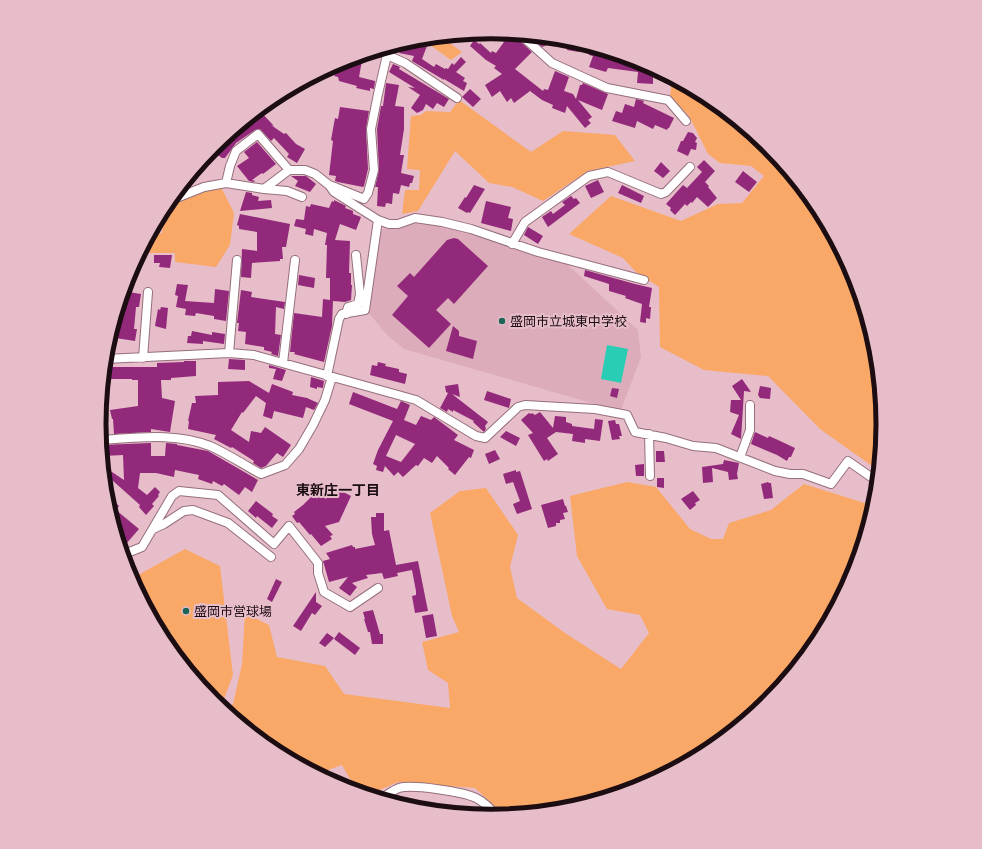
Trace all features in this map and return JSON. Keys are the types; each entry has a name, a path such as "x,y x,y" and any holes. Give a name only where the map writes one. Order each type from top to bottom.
{"street":[{"path":"528,41 552,63 608,88 668,100 686,121"},
{"path":"329,185 364,199 368,193 374,170 371,130 387,54 405,63 457,98"},
{"path":"226,183 230,166 236,151 258,134 289,170"},
{"path":"512,244 525,222 588,176 608,172 661,194 666,192 690,167"},
{"path":"264,189 289,170 305,170 315,174 329,185 334,192 378,220 389,224 398,224 415,218 442,222 471,229 538,252 644,280"},
{"path":"180,197 204,187 226,183 287,191 302,197"},
{"path":"106,440 159,437 182,438 209,446 261,474 285,465 299,449 313,425 324,400 339,319 342,314 365,310 378,220"},
{"path":"346,314 348,307 358,304 360,294 356,255"},
{"path":"229,353 237,260"},
{"path":"283,363 295,260"},
{"path":"144,358 148,292"},
{"path":"111,359 229,353 249,354 416,400 476,436 485,438 518,407 525,404 595,409 627,415 636,432 666,438 693,446 716,448 790,474 803,474 831,484 848,461 872,478"},
{"path":"740,457 750,430 750,405"},
{"path":"649,434 650,476"},
{"path":"128,553 142,547 172,496 179,491 218,495 274,544 289,526 318,563 318,572 324,592 350,607 378,588"},
{"path":"153,529 184,511 193,510 228,523 271,557"},
{"path":"386,796 399,788 413,787 438,790 476,798 492,810"}],"shaded area":[{"path":"447,41 462,52 451,60 428,44"},
{"path":"671,84 705,104 745,135 781,170 812,210 825,232 847,277 856,301 869,349 876,399 876,450 874,467 820,429 768,376 704,370 660,347 659,287 636,272 623,258 569,234 611,196 681,221 718,204 742,203 764,176 751,166 720,163 708,154 689,116 670,97"},
{"path":"459,100 531,152 563,131 615,135 635,161 588,171 543,201 512,187 489,183 455,151 418,211 402,214 405,190 419,190 420,170 407,169 411,116 421,115 426,111 450,112"},
{"path":"221,187 234,213 230,245 216,267 175,262 175,253 146,253 156,233 162,233 162,224 177,200 200,192"},
{"name":"盛岡市立城東中学校","path":"413,223 435,225 471,232 534,256 566,263 638,330 641,357 621,410 595,404 404,349 387,335 368,312 379,233 383,229 398,229"},
{"path":"607,345 628,349 621,383 601,379"},
{"path":"627,482 656,487 690,529 711,539 723,539 729,523 771,510 804,484 868,504 856,548 837,595 812,639 781,679 745,714 705,745 662,770 615,790 566,803 541,807 499,810 475,788 398,782 374,792 353,785 342,765 323,772 298,758 256,730 229,707 233,704 242,664 245,613 269,625 277,657 325,666 344,694 450,708 448,683 428,670 422,642 459,632 452,616 430,513 460,491 486,488 518,535 510,567 517,598 565,633 621,669 649,633 640,615 607,609 577,556 570,496"},
{"name":"盛岡市営球場","path":"185,549 220,566 233,675 222,701 201,679 170,639 145,595 137,576"}],"building":[{"path":"500,39 519,40 532,52 515,69 543,91 544,89 548,90 555,71 569,77 564,91 573,94 576,99 580,85 583,83 608,94 602,110 578,100 592,117 588,120 591,123 585,128 567,106 565,113 552,108 553,105 542,100 530,91 514,103 511,98 507,102 500,91 492,97 485,85 502,74 494,68 496,66 486,60 470,46 474,40 479,44 480,43 491,53 492,51 496,53 504,42"},
{"path":"536,42 547,43 547,45 542,47"},
{"path":"423,45 427,46 422,59 434,67 436,64 445,69 448,69 452,63 454,65 461,57 466,62 456,72 465,78 463,81 467,83 464,91 412,61 414,56 399,53 401,51 398,50"},
{"path":"568,46 580,49 579,52 567,50"},
{"path":"591,52 639,68 653,75 653,84 637,83 638,72 608,68 606,72 589,67 593,56 589,55"},
{"path":"362,61 359,77 375,81 374,89 370,88 370,91 356,88 357,86 339,81 338,77 334,76 335,75 330,74"},
{"path":"393,64 449,99 444,107 437,103 433,109 426,104 423,110 417,113 411,108 420,95 408,87 415,88 389,72"},
{"path":"386,83 399,85 395,106 404,107 404,129 400,155 404,155 401,173 414,176 409,187 401,185 399,194 393,193 392,204 386,203 385,207 377,206 378,187 375,187 379,170 377,129 381,106 383,106"},
{"path":"470,89 481,99 473,107 462,97"},
{"path":"636,99 644,101 643,103 674,118 669,128 667,130 655,125 653,129 637,121 635,128 612,121 616,111 622,113 625,104 634,107"},
{"path":"340,107 369,111 366,129 368,169 363,187 335,181 336,176 329,175 333,141 331,140 335,118 338,119"},
{"path":"263,114 274,126 271,125 284,134 286,133 296,144 305,149 297,163 287,157 289,154 274,138 271,141 260,129 255,130 236,143 225,158 222,158 216,154"},
{"path":"688,132 693,133 697,138 695,142 697,143 696,150 691,149 688,156 677,151 681,141 683,141"},
{"path":"257,142 276,164 252,180 255,181 254,182 249,181 237,166 249,158 244,152"},
{"path":"704,160 715,171 705,182 717,198 708,207 697,197 687,206 685,204 675,215 670,210 671,208 666,204 683,185 687,188 702,172 697,167"},
{"path":"661,162 670,171 663,178 654,171"},
{"path":"743,171 757,182 749,192 735,182"},
{"path":"291,176 306,176 316,184 310,192 295,186 298,181"},
{"path":"598,180 604,192 591,198 585,186"},
{"path":"474,185 485,189 470,213 467,213 458,208"},
{"path":"622,185 644,196 641,203 618,193"},
{"path":"246,192 252,193 252,195 259,197 258,201 271,200 272,208 240,211"},
{"path":"571,196 574,199 576,198 580,203 548,227 542,217 551,211 553,214 565,205 562,202"},
{"path":"334,200 346,206 345,208 353,211 353,214 361,217 356,230 340,224 335,240 350,241 349,273 351,273 352,285 351,300 345,302 333,301 332,326 324,362 294,354 295,352 290,352 294,313 322,317 323,299 330,300 330,278 326,278 327,245 325,245 327,233 314,229 313,236 305,234 306,229 294,226 296,219 304,220 306,206 310,207 311,204 329,208"},
{"path":"486,201 511,207 508,218 513,219 511,231 481,223"},
{"path":"240,214 290,224 286,247 282,247 283,259 280,259 280,261 252,263 251,278 241,277 242,249 257,251 257,232 239,229 239,226 237,225"},
{"path":"528,227 543,236 538,244 524,235"},
{"path":"454,238 458,239 488,266 454,304 448,298 436,310 451,324 429,348 392,315 408,296 397,286 410,273 414,277 447,240"},
{"path":"154,255 172,255 170,268 159,267 160,263 154,263"},
{"path":"142,260 142,265 140,271 138,271"},
{"path":"585,270 652,288 649,307 651,307 650,319 646,318 646,323 640,322 642,304 625,298 626,296 609,291 609,284 584,276"},
{"path":"299,275 315,278 314,288 298,285"},
{"path":"177,284 188,285 185,301 214,303 215,289 229,291 226,321 214,319 214,316 196,313 195,316 185,315 186,309 176,307 178,296 175,295"},
{"path":"241,290 252,292 251,297 285,302 284,309 276,307 275,334 281,335 278,356 271,354 272,352 264,350 264,347 245,344 246,332 238,331 239,323 237,323"},
{"path":"129,292 141,294 139,307 136,307 134,329 137,329 135,341 116,338"},
{"path":"161,307 168,308 166,329 155,326 158,309 160,310"},
{"path":"453,326 459,331 459,336 477,341 473,359 446,351"},
{"path":"192,331 212,335 212,332 225,334 224,344 203,341 203,344 187,343 188,336 191,336"},
{"path":"229,359 245,360 245,370 228,369"},
{"path":"196,361 196,376 161,380 162,398 175,401 170,432 151,429 151,432 114,434 113,419 110,410 138,406 138,380 108,379 110,367 157,367 157,363"},
{"path":"378,362 386,364 385,366 399,369 399,372 407,374 405,384 370,375 372,365 377,366"},
{"path":"269,365 286,370 282,381 273,379 276,369 269,368"},
{"path":"311,377 324,381 323,388 317,387 317,389 310,387"},
{"path":"742,379 751,392 744,391 741,439 731,434 739,415 730,412 731,400 741,400 732,386"},
{"path":"249,381 269,393 272,384 293,392 292,395 307,398 318,403 314,410 306,407 303,418 274,411 272,419 263,416 266,403 256,396 243,413 242,412 231,430 249,442 251,431 261,433 265,427 291,445 283,457 277,453 266,466 261,468 253,463 254,461 232,447 231,448 214,439 216,435 188,429 188,421 192,403 196,403 195,396 218,395 218,382"},
{"path":"458,384 460,397 452,394 488,422 485,426 486,429 484,432 473,422 474,421 453,410 453,412 448,409 447,412 440,408 448,393 446,392 445,386"},
{"path":"760,386 771,388 770,399 760,398 758,395"},
{"path":"612,388 619,389 617,398 610,396"},
{"path":"487,391 511,399 509,408 484,400"},
{"path":"353,392 397,409 401,401 410,405 404,420 416,425 421,416 431,420 434,417 458,435 454,440 474,450 471,458 469,457 455,475 437,456 432,463 424,458 418,466 416,465 403,477 398,472 394,476 385,466 383,472 376,470 377,466 373,464 378,450 393,421 349,404","holes":["396,435 415,444 401,462 386,456"]},
{"path":"540,412 553,428 555,416 566,417 566,422 572,424 572,426 594,429 595,419 603,420 600,441 585,439 585,443 572,441 573,434 556,432 547,438 558,454 548,461 547,459 544,461 528,435 533,433 521,420 529,413 535,415"},
{"path":"615,420 616,424 619,424 622,436 619,436 620,439 612,440 608,421"},
{"path":"506,431 520,438 516,446 500,437"},
{"path":"755,432 768,438 769,436 795,448 791,457 789,457 787,461 751,444"},
{"path":"151,443 151,456 165,456 166,443 208,451 258,480 252,492 245,487 239,495 224,484 222,486 213,481 212,484 198,479 199,475 175,470 174,477 156,473 140,473 138,488 147,495 155,487 160,492 158,495 159,496 152,504 154,506 146,515 139,507 140,505 109,478 108,470 124,480 123,455 107,456 106,445"},
{"path":"495,450 500,459 489,464 485,454"},
{"path":"656,451 664,451 665,462 656,462"},
{"path":"724,460 739,463 737,474 738,479 729,480 728,472 712,468 713,482 703,483 702,467 723,464"},
{"path":"644,464 644,476 636,476 635,465"},
{"path":"516,470 516,472 520,471 532,509 517,514 513,504 520,501 513,482 506,484 503,474"},
{"path":"657,478 664,478 664,488 657,487"},
{"path":"321,482 336,486 336,488 351,496 339,522 325,526 333,535 330,536 332,539 321,546 299,522 297,523 292,516 295,514 294,512 318,490"},
{"path":"768,482 771,483 773,498 764,499 761,484"},
{"path":"693,491 700,500 695,503 696,505 690,510 681,499"},
{"path":"563,499 568,512 563,513 565,519 560,520 560,523 556,523 556,526 548,528 541,505"},
{"path":"113,500 119,506 116,510 139,529 126,544"},
{"path":"256,501 273,514 272,516 278,520 272,528 248,511"},
{"path":"376,513 384,513 384,531 389,530 396,565 418,561 428,611 415,613 412,596 416,595 416,591 412,570 397,573 398,576 384,579 382,573 366,575 368,578 352,583 357,587 350,596 339,588 348,577 329,582 323,561 330,559 326,553 352,545 355,549 375,545 372,534 371,517 376,517"},
{"path":"276,579 282,582 272,602 267,599"},
{"path":"316,592 316,602 322,606 315,615 312,613 301,631 293,626"},
{"path":"373,610 380,634 383,634 383,644 372,644 370,632 368,632 364,619 363,612"},
{"path":"433,614 437,636 426,638 422,616"},
{"path":"339,632 360,648 355,655 334,639"},
{"path":"327,633 334,638 325,647 319,643"}],"place":[{"name":"盛岡市立城東中学校","path":"502,321"},
{"name":"盛岡市営球場","path":"186,611"}],"district":[{"name":"東新庄一丁目","path":"338,490"}]}
